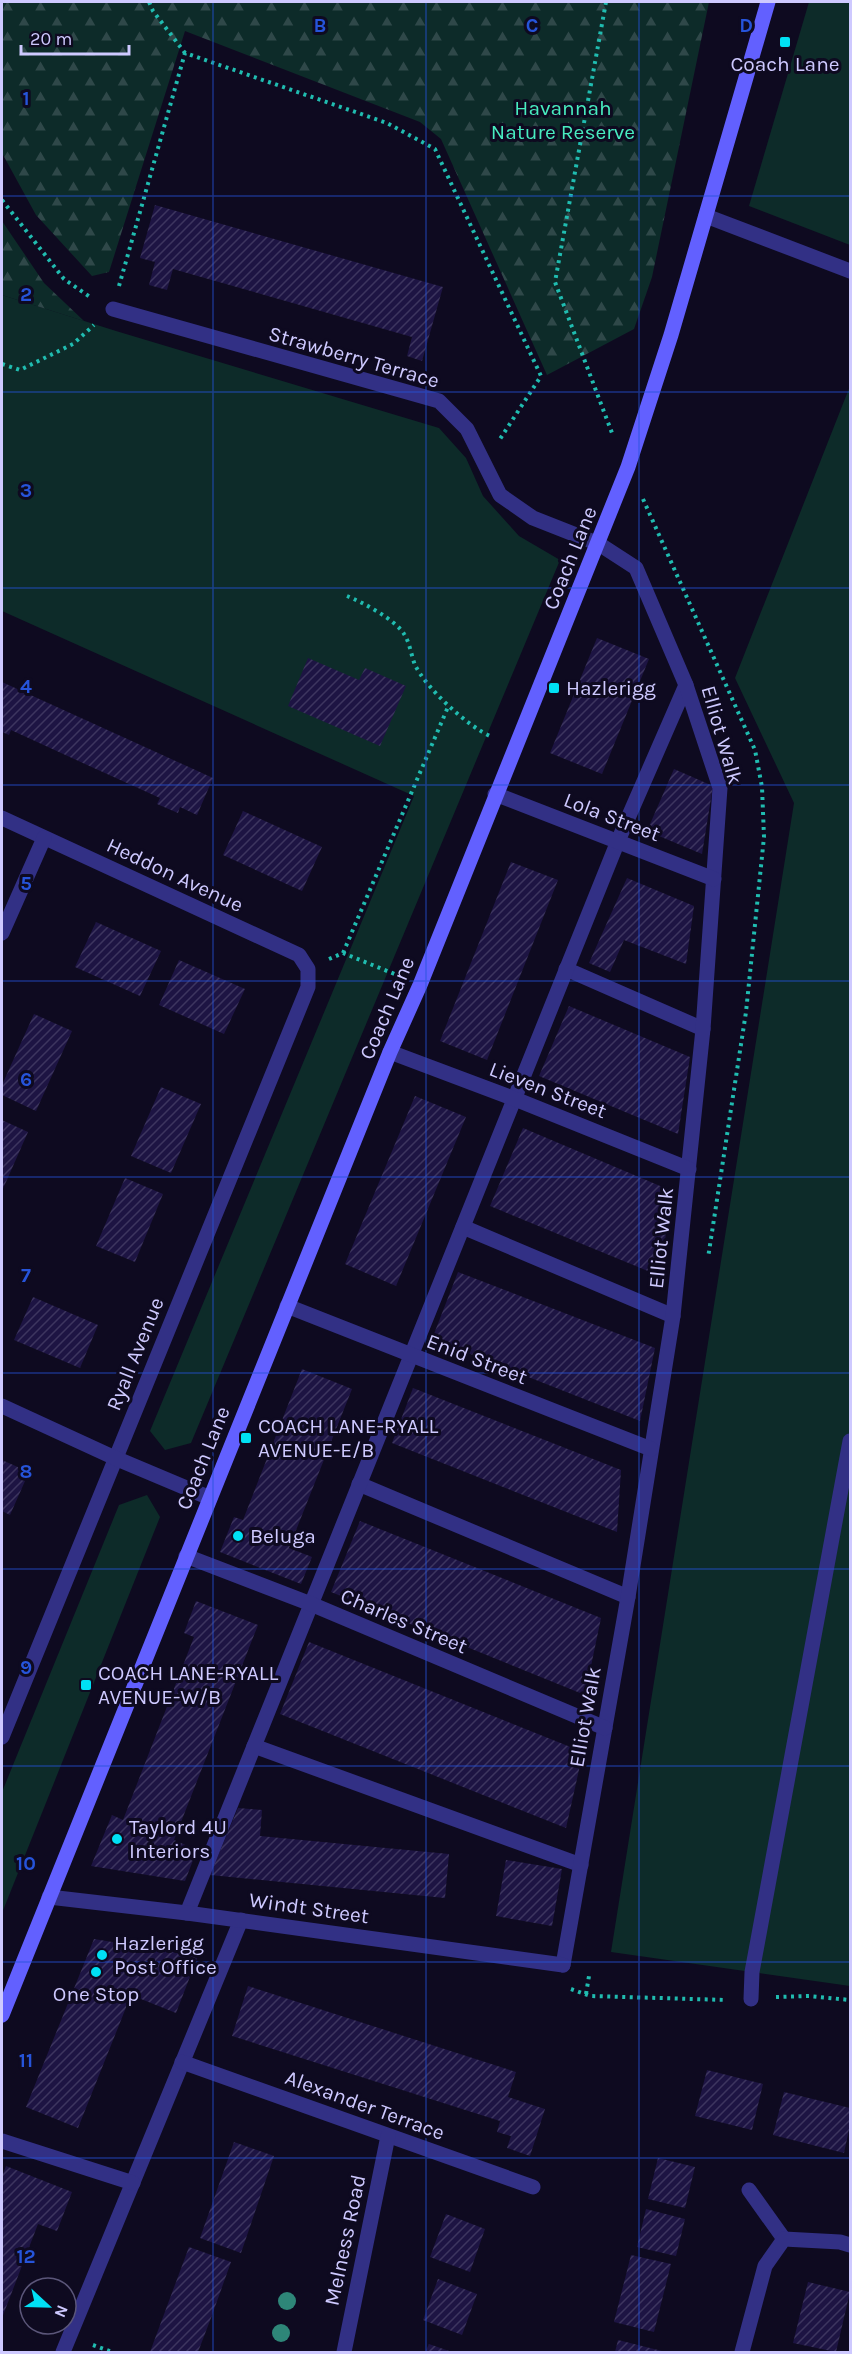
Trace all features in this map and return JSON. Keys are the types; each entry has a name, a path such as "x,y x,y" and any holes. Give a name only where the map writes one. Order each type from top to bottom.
{"street":[{"name":"Coach Lane","path":"2,2015 628,467 671,335 768,2"},
{"path":"706,216 850,271"},
{"name":"Strawberry Terrace","path":"112,309 439,401 467,429 500,495 533,519 598,544"},
{"name":"Elliot Walk","path":"563,1965 628,1597 674,1316 704,1029 720,788 686,685 636,568 598,544"},
{"path":"187,1913 618,841 686,685"},
{"name":"Lola Street","path":"495,794 714,879"},
{"name":"Heddon Avenue","path":"2,818 299,954 309,969"},
{"path":"2,933 44,838"},
{"name":"Ryall Avenue","path":"2,1737 308,987 309,969"},
{"path":"567,969 704,1029"},
{"name":"Lieven Street","path":"390,1052 689,1169"},
{"path":"463,1227 674,1316"},
{"name":"Enid Street","path":"287,1306 651,1449"},
{"path":"2,1406 115,1458 210,1498"},
{"path":"752,1998 752,1972 850,1442"},
{"path":"359,1484 628,1597"},
{"name":"Charles Street","path":"186,1557 311,1604 605,1728"},
{"path":"254,1746 581,1865"},
{"name":"Windt Street","path":"49,1897 241,1920 563,1965"},
{"path":"63,2352 241,1920"},
{"name":"Alexander Terrace","path":"182,2062 533,2187"},
{"name":"Melness Road","path":"344,2352 388,2136"},
{"path":"2,2141 133,2183"},
{"path":"749,2190 784,2239"},
{"path":"784,2239 840,2242 850,2245"},
{"path":"742,2352 765,2266 784,2239"}],"path":[{"path":"149,2 153,11 185,53 387,123 435,149 541,376 483,464"},
{"path":"606,2 555,282 605,419 628,467"},
{"path":"2,364 20,370 74,344 112,309 185,53"},
{"path":"2,200 64,279 81,293 112,309"},
{"path":"347,596 369,605 404,632 416,666 448,707 480,732 515,747"},
{"path":"309,969 343,953 448,707"},
{"path":"343,953 420,985"},
{"path":"563,1965 564,1987 590,1996 752,1998 809,1996 850,2000"}],"green space":[{"name":"Havannah Nature Reserve","path":"2,2 709,2 652,277 634,329 547,375 441,139 420,122 185,31 109,272 92,276 36,215 2,153"},
{"path":"809,2 850,2 850,245 749,206"},
{"path":"2,221 44,283 84,321 2,295"},
{"path":"2,295 439,428 466,458 483,496 519,536 560,560 191,1443 165,1450 150,1431 414,796 2,611"},
{"path":"850,386 850,1986 611,1952 794,803 735,678"},
{"path":"147,1495 160,1517 2,1913 2,1792 119,1505"}],"building":[{"path":"155,205 443,287 422,361 407,356 412,337 173,269 167,290 149,285 155,262 140,258"},
{"path":"597,638 649,659 602,774 550,753"},
{"path":"308,658 359,680 365,668 406,686 380,746 288,706"},
{"path":"2,682 213,778 197,815 180,807 178,813 157,804 160,798 11,730 9,735 2,732"},
{"path":"674,769 713,786 702,854 647,831"},
{"path":"243,811 322,847 302,891 223,855"},
{"path":"511,862 558,880 487,1060 440,1041"},
{"path":"627,878 694,906 686,964 624,940 610,972 589,963"},
{"path":"96,922 161,951 140,996 75,967"},
{"path":"179,960 245,989 224,1034 159,1005"},
{"path":"569,1006 690,1057 678,1134 539,1076"},
{"path":"34,1014 72,1031 36,1111 2,1095 2,1085"},
{"path":"161,1087 201,1104 171,1173 131,1156"},
{"path":"415,1096 466,1117 396,1286 345,1264"},
{"path":"2,1120 28,1132 2,1191"},
{"path":"523,1128 672,1191 660,1276 490,1206"},
{"path":"125,1178 163,1194 135,1262 96,1246"},
{"path":"458,1272 655,1348 640,1421 432,1339"},
{"path":"33,1297 98,1325 80,1368 14,1340"},
{"path":"302,1369 352,1389 289,1548 312,1557 301,1584 220,1552 234,1517 243,1520"},
{"path":"413,1388 621,1470 617,1532 392,1443"},
{"path":"2,1460 29,1472 10,1515 2,1511"},
{"path":"360,1521 601,1618 585,1695 331,1592"},
{"path":"196,1601 258,1625 174,1840 197,1850 185,1881 91,1866 112,1815 123,1820 194,1637 184,1633"},
{"path":"309,1642 583,1752 566,1828 280,1714"},
{"path":"238,1808 262,1810 260,1836 449,1854 445,1898 210,1875"},
{"path":"506,1860 562,1869 552,1926 496,1916"},
{"path":"94,1939 198,1956 176,2013 131,1995 78,2128 26,2107"},
{"path":"248,1986 516,2072 508,2097 545,2109 530,2156 507,2148 511,2136 497,2132 500,2121 232,2036"},
{"path":"707,2070 763,2084 752,2130 695,2116"},
{"path":"784,2092 850,2108 850,2125 844,2153 773,2135"},
{"path":"234,2142 274,2156 241,2253 200,2238"},
{"path":"658,2158 695,2167 685,2208 648,2199"},
{"path":"6,2166 72,2192 57,2231 38,2224 2,2318 2,2176"},
{"path":"646,2209 685,2219 676,2256 637,2247"},
{"path":"446,2214 485,2229 470,2272 430,2257"},
{"path":"189,2247 231,2262 211,2318 198,2352 150,2352"},
{"path":"631,2255 671,2264 654,2332 614,2322"},
{"path":"438,2279 477,2294 462,2335 423,2320"},
{"path":"808,2282 850,2292 836,2352 793,2343"},
{"path":"618,2340 666,2352 615,2352"},
{"path":"429,2344 452,2352 425,2352"}],"place":[{"name":"Coach Lane","path":"785,42"},
{"name":"Hazlerigg","path":"554,688"},
{"name":"COACH LANE-RYALL AVENUE-E/B","path":"246,1438"},
{"name":"Beluga","path":"238,1536"},
{"name":"COACH LANE-RYALL AVENUE-W/B","path":"86,1685"},
{"name":"Taylord 4U Interiors","path":"117,1839"},
{"name":"Hazlerigg Post Office","path":"102,1955"},
{"name":"One Stop","path":"96,1972"}]}
